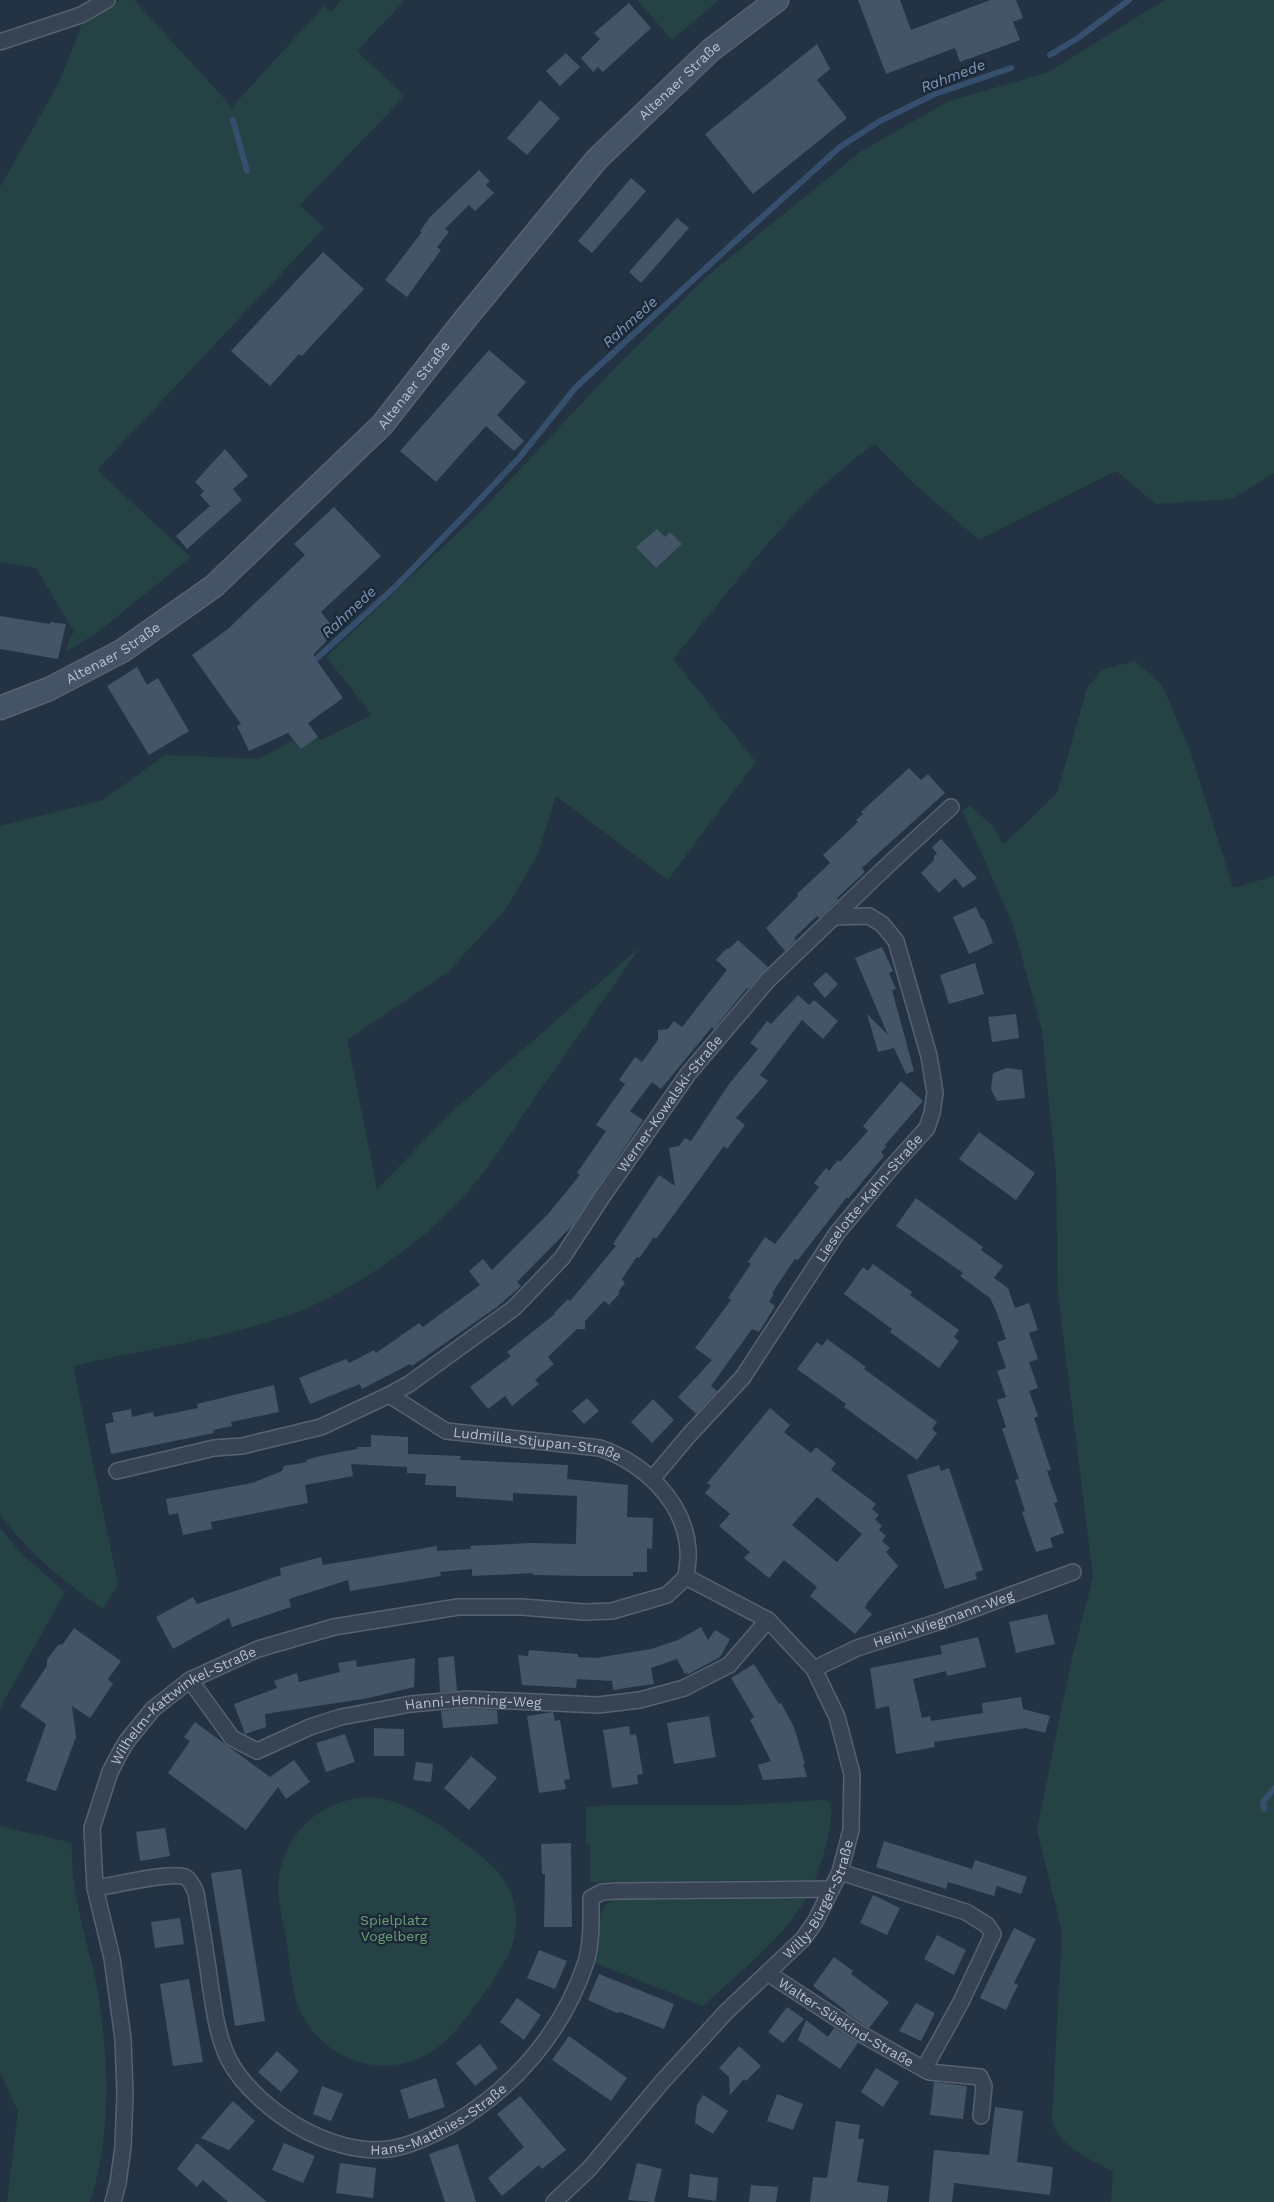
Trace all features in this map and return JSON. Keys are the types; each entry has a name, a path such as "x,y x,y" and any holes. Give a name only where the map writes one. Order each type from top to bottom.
{"main road":[{"name":"Altenaer Straße","path":"0,708 43,692 122,651 214,586 382,426 466,318 598,159 711,50 777,0"}],"street":[{"path":"0,42 81,15 107,0"},
{"name":"Werner-Kowalski-Straße","path":"389,1395 409,1384 514,1308 562,1258 604,1194 688,1074 768,980 951,807"},
{"name":"Lieselotte-Kahn-Straße","path":"652,1479 690,1434 743,1378 837,1233 927,1128 934,1093 929,1056 896,941 882,924 869,916 833,917"},
{"path":"117,1471 214,1448 242,1446 321,1427 389,1395"},
{"name":"Ludmilla-Stjupan-Straße","path":"389,1395 446,1432 600,1448 620,1455 652,1479 670,1500 680,1520 688,1549 686,1577"},
{"name":"Heini-Wiegmann-Weg","path":"814,1669 857,1648 941,1622 1073,1572"},
{"name":"Willy-Bürger-Straße","path":"554,2202 589,2170 662,2082 726,2012 803,1940 815,1922 840,1872 851,1830 852,1774 837,1717 814,1669 768,1620 686,1577"},
{"name":"Wilhelm-Kattwinkel-Straße","path":"113,2202 118,2183 123,2147 125,2094 123,2039 112,1958 95,1888 92,1828 110,1772 127,1740 153,1709 190,1680 258,1649 334,1627 458,1607 522,1607 584,1612 612,1611 667,1595 686,1577"},
{"name":"Hanni-Henning-Weg","path":"190,1680 232,1738 256,1751 310,1727 341,1717 411,1704 468,1699 534,1700 598,1705 640,1700 684,1688 729,1665 768,1620"},
{"name":"Walter-Süskind-Straße","path":"840,1872 966,1912 987,1925 993,1934 961,2002 924,2070"},
{"name":"Hans-Matthies-Straße","path":"95,1888 168,1876 185,1877 191,1883 196,1893 220,2037 229,2061 255,2093 284,2118 326,2139 368,2150 391,2149 426,2138 489,2101 517,2076 539,2050 574,1993 586,1960 590,1935 591,1898 596,1894 618,1891 832,1889"},
{"name":"Walter-Süskind-Straße","path":"768,1974 861,2034 924,2070 936,2074 980,2077 984,2086 981,2116"}],"green space":[{"path":"119,0 134,0 232,107 324,6 331,12 341,0 405,0 357,51 405,96 300,205 324,228 97,470 191,557 98,632 66,652 70,637 74,632 36,568 0,562 0,187 58,84 83,22"},
{"path":"637,0 719,0 672,40"},
{"path":"1165,0 1274,0 1274,473 1232,499 1156,504 1116,471 979,540 913,483 875,444 846,465 819,490 768,544 673,659 756,762 668,880 556,796 538,854 506,909 447,973 347,1040 377,1189 456,1108 640,947 497,1154 465,1195 437,1223 401,1253 361,1280 300,1311 273,1321 217,1336 73,1366 118,1584 103,1609 47,1566 10,1528 0,1514 0,826 103,800 165,755 259,759 293,740 301,749 315,739 321,740 372,715 326,657 481,511 610,373 706,277 860,152 947,102 1048,72"},
{"path":"1135,661 1162,685 1190,750 1233,888 1274,876 1274,2202 1111,2202 1113,2172 1067,2144 1055,2129 1052,2119 1062,1932 1037,1830 1072,1658 1093,1577 1058,1293 1056,1174 1042,1030 1013,925 963,812 969,805 994,827 1003,845 1057,793 1087,688 1102,670"},
{"path":"0,1528 23,1555 65,1592 0,1708"},
{"name":"Spielplatz Vogelberg","path":"366,1797 383,1799 415,1811 430,1819 486,1860 496,1869 510,1890 516,1914 514,1939 510,1952 487,1990 467,2017 437,2048 418,2059 399,2064 379,2065 360,2062 342,2055 325,2044 311,2029 297,2004 279,1902 278,1885 283,1861 289,1846 298,1833 308,1821 334,1805"},
{"path":"823,1800 829,1802 831,1809 830,1829 815,1880 590,1882 590,1844 586,1843 586,1807 611,1805 739,1805"},
{"path":"0,1826 72,1843 75,1892 99,2000 105,2058 105,2118 102,2147 90,2202 7,2202 18,2112 0,2072"},
{"path":"807,1897 797,1913 772,1942 703,2006 593,1962 601,1912 605,1905 615,1899"}],"building":[{"path":"858,0 900,0 911,30 990,0 1016,0 1023,18 1013,22 1020,40 960,62 955,48 886,74"},
{"path":"629,3 651,28 603,72 598,67 593,72 581,58 600,39 594,33"},
{"path":"817,44 830,69 817,80 847,118 753,194 705,134"},
{"path":"566,53 580,67 560,86 546,71"},
{"path":"540,100 560,118 527,155 507,138"},
{"path":"479,170 490,181 486,185 494,193 475,211 469,205 445,229 449,232 437,247 441,250 407,297 385,280 422,232 420,231 430,217"},
{"path":"631,178 646,191 592,253 578,241"},
{"path":"677,218 689,228 641,283 629,272"},
{"path":"323,252 364,289 302,356 299,354 270,386 231,351"},
{"path":"489,350 526,382 497,415 524,441 514,451 486,426 436,482 400,451"},
{"path":"225,449 248,476 233,489 242,500 187,549 176,536 210,506 200,495 204,491 195,482"},
{"path":"334,507 381,556 321,612 336,631 313,655 343,698 308,723 318,737 301,749 288,733 249,751 237,726 241,724 192,655 228,629 305,555 294,544"},
{"path":"657,529 665,537 670,532 682,544 656,568 636,547"},
{"path":"0,616 50,624 50,622 66,624 58,659 0,649"},
{"path":"137,667 147,685 158,678 189,731 149,755 107,686"},
{"path":"909,768 921,780 928,774 945,793 862,868 865,872 819,918 817,916 794,938 796,940 785,951 766,928 798,896 797,894 830,863 823,855 858,822 856,820 863,814 861,812"},
{"path":"941,839 977,878 963,888 955,878 939,893 921,873 934,860 934,856 937,854 932,847"},
{"path":"976,907 981,918 984,920 993,943 969,954 953,917"},
{"path":"738,940 768,967 747,988 714,1029 712,1027 661,1089 652,1082 630,1111 643,1120 572,1226 517,1282 521,1286 497,1307 412,1366 410,1364 362,1389 360,1384 310,1404 299,1378 346,1359 349,1363 374,1350 376,1353 419,1323 423,1327 480,1285 469,1271 483,1259 492,1270 548,1214 580,1175 577,1173 606,1131 596,1125 625,1084 619,1080 635,1057 642,1062 658,1040 658,1030 668,1029 674,1021 682,1027 727,970 716,960"},
{"path":"882,947 893,971 889,973 896,989 892,990 914,1071 906,1074 894,1048 878,1052 867,1014 888,1035 855,958"},
{"path":"975,963 984,994 949,1004 940,975"},
{"path":"826,972 838,984 825,998 813,984"},
{"path":"798,995 809,1005 814,1000 838,1021 823,1039 802,1020 760,1075 768,1081 736,1118 745,1125 727,1149 724,1146 656,1239 654,1237 640,1257 636,1258 622,1279 625,1283 618,1292 620,1293 609,1305 604,1301 585,1321 585,1329 577,1329 548,1357 554,1364 535,1380 539,1384 512,1406 505,1396 488,1409 470,1387 511,1356 507,1352 555,1314 568,1299 570,1301 616,1246 613,1244 659,1175 675,1186 669,1148 679,1146 685,1138 691,1141 729,1084 758,1049 750,1043 767,1021 771,1024"},
{"path":"1016,1014 1019,1038 992,1042 988,1017"},
{"path":"1007,1068 1022,1070 1025,1098 997,1101 991,1089 993,1073"},
{"path":"901,1081 923,1101 885,1145 886,1147 881,1152 884,1156 848,1199 847,1197 798,1260 795,1259 772,1293 774,1294 769,1302 775,1306 759,1332 752,1329 711,1386 717,1391 696,1414 678,1397 712,1360 695,1348 731,1300 728,1298 751,1264 748,1262 765,1237 775,1244 819,1187 814,1183 826,1168 829,1171 838,1160 840,1162 868,1131 863,1126"},
{"path":"979,1132 1035,1173 1016,1200 959,1159"},
{"path":"916,1198 983,1247 981,1250 1003,1266 994,1278 1008,1288 1015,1308 1029,1303 1038,1330 1029,1333 1038,1359 1029,1362 1038,1388 1029,1391 1038,1416 1034,1418 1051,1470 1047,1471 1058,1502 1054,1503 1064,1533 1050,1538 1053,1547 1036,1552 1022,1512 1025,1511 1015,1480 1019,1479 1002,1429 1006,1427 997,1400 1006,1397 997,1371 1006,1368 997,1342 1006,1339 997,1313 990,1298 960,1276 963,1273 896,1226"},
{"path":"873,1264 912,1292 910,1295 959,1330 954,1337 959,1341 939,1368 890,1332 892,1329 844,1294 863,1267 868,1271"},
{"path":"827,1339 866,1367 864,1369 937,1422 932,1429 937,1433 917,1460 844,1407 846,1404 797,1369 817,1342 822,1346"},
{"path":"274,1385 279,1412 231,1422 232,1426 213,1430 214,1433 111,1454 105,1424 114,1422 112,1413 131,1409 132,1417 153,1412 154,1417 198,1408 197,1404"},
{"path":"587,1398 599,1411 584,1424 572,1411"},
{"path":"653,1399 674,1420 652,1443 631,1422"},
{"path":"770,1408 790,1425 784,1432 811,1453 816,1447 836,1463 831,1470 876,1504 872,1509 879,1515 875,1519 882,1526 879,1530 886,1536 882,1541 890,1548 886,1552 898,1566 867,1603 865,1608 872,1614 855,1634 810,1596 817,1587 784,1560 769,1578 744,1558 750,1552 719,1526 730,1514 705,1493 711,1486 707,1483","holes":["817,1497 862,1534 837,1562 792,1525"]},
{"path":"371,1435 408,1437 408,1454 461,1456 460,1460 568,1465 567,1479 628,1485 627,1517 653,1518 652,1549 647,1548 647,1572 633,1572 633,1576 533,1575 533,1573 472,1576 472,1569 440,1572 441,1576 350,1591 348,1580 289,1599 291,1607 232,1627 229,1618 173,1649 156,1617 193,1597 197,1604 281,1575 280,1568 321,1557 323,1565 437,1546 437,1551 471,1549 470,1546 531,1543 576,1544 577,1496 513,1493 513,1501 456,1497 456,1486 425,1485 426,1474 407,1473 407,1467 351,1464 353,1476 305,1485 308,1503 211,1522 212,1529 183,1535 178,1513 169,1515 166,1499 252,1483 282,1471 284,1466 307,1462 306,1460 320,1456 357,1449 357,1447 371,1447"},
{"path":"939,1465 941,1471 949,1468 983,1570 975,1573 977,1579 945,1589 907,1475"},
{"path":"1047,1614 1055,1644 1016,1653 1009,1622"},
{"path":"701,1627 708,1640 715,1630 730,1639 720,1657 687,1675 688,1672 685,1674 677,1659 651,1668 654,1684 613,1690 612,1681 577,1679 576,1688 522,1685 518,1655 528,1656 529,1650 578,1654 578,1657 596,1658 651,1649 678,1640"},
{"path":"74,1628 121,1661 108,1679 113,1684 90,1718 72,1706 76,1737 56,1791 26,1781 46,1724 20,1706 47,1666 47,1660 58,1645 63,1644"},
{"path":"978,1637 986,1667 947,1676 946,1671 913,1679 922,1718 930,1716 931,1721 983,1713 982,1703 1021,1697 1023,1709 1050,1716 1045,1733 1026,1728 934,1742 935,1747 896,1754 889,1706 876,1709 870,1668 942,1654 940,1646"},
{"path":"454,1656 457,1691 440,1692 438,1658"},
{"path":"415,1658 414,1687 369,1698 265,1714 266,1727 245,1734 234,1704 277,1688 274,1681 297,1673 299,1682 340,1672 338,1663 356,1660 357,1667"},
{"path":"754,1664 779,1704 781,1703 794,1727 807,1777 763,1780 758,1765 771,1761 750,1720 754,1717 731,1678"},
{"path":"468,1708 497,1710 498,1724 443,1728 441,1711"},
{"path":"553,1712 555,1721 560,1720 570,1779 564,1780 566,1789 539,1793 527,1716"},
{"path":"709,1716 716,1757 674,1764 667,1723"},
{"path":"195,1722 270,1777 294,1760 310,1782 286,1799 278,1787 246,1830 168,1773 190,1741 184,1737"},
{"path":"629,1726 630,1735 636,1734 643,1774 637,1775 638,1784 612,1788 603,1730"},
{"path":"374,1728 404,1729 404,1756 374,1756"},
{"path":"345,1734 355,1762 326,1772 316,1743"},
{"path":"471,1756 497,1778 469,1810 444,1788"},
{"path":"416,1762 433,1764 431,1782 413,1780"},
{"path":"165,1828 170,1856 140,1861 136,1832"},
{"path":"884,1841 972,1869 975,1860 1027,1877 1021,1894 997,1886 994,1896 948,1882 946,1889 876,1867"},
{"path":"571,1843 572,1927 544,1927 545,1874 542,1874 541,1844"},
{"path":"241,1869 265,2021 235,2026 211,1873"},
{"path":"873,1895 900,1908 887,1935 860,1923"},
{"path":"180,1918 184,1944 155,1948 151,1922"},
{"path":"1014,1928 1036,1939 1014,1983 1018,1985 1006,2010 980,1998"},
{"path":"937,1935 966,1950 954,1975 924,1959"},
{"path":"539,1950 567,1961 555,1989 527,1978"},
{"path":"834,1957 853,1971 851,1974 889,2002 869,2028 845,2012 813,1986"},
{"path":"599,1974 674,2004 664,2029 620,2012 617,2013 588,2000"},
{"path":"189,1979 203,2062 173,2066 160,1984"},
{"path":"517,1998 541,2015 524,2040 500,2022"},
{"path":"916,2003 935,2013 921,2041 899,2031"},
{"path":"787,2007 804,2019 783,2043 768,2032"},
{"path":"806,2020 828,2037 834,2028 858,2043 840,2069 798,2040"},
{"path":"569,2036 627,2078 611,2101 552,2060"},
{"path":"480,2044 498,2068 475,2086 456,2063"},
{"path":"739,2046 761,2066 746,2081 744,2079 730,2095 729,2077 719,2068"},
{"path":"277,2051 299,2071 281,2092 258,2072"},
{"path":"876,2068 899,2082 883,2107 861,2092"},
{"path":"436,2078 445,2107 409,2119 400,2090"},
{"path":"934,2082 967,2086 963,2119 930,2115"},
{"path":"322,2086 343,2094 331,2121 313,2114"},
{"path":"777,2094 803,2104 793,2130 767,2121"},
{"path":"703,2095 728,2111 713,2134 695,2123 697,2105"},
{"path":"520,2096 566,2150 542,2169 539,2165 502,2196 488,2178 524,2147 497,2114"},
{"path":"233,2101 255,2121 229,2150 201,2138"},
{"path":"995,2107 1023,2111 1017,2162 1053,2167 1050,2195 954,2183 952,2202 929,2202 934,2150 989,2155"},
{"path":"836,2121 860,2125 858,2139 864,2139 857,2182 889,2186 887,2202 810,2202 813,2177 827,2178"},
{"path":"197,2143 267,2202 228,2202 203,2180 197,2187 177,2169"},
{"path":"284,2143 315,2156 303,2183 272,2170"},
{"path":"458,2144 476,2202 445,2202 429,2154"},
{"path":"340,2163 376,2168 373,2198 336,2193"},
{"path":"637,2163 662,2169 654,2202 628,2200"},
{"path":"690,2174 718,2178 716,2201 688,2197"},
{"path":"751,2185 778,2187 776,2202 749,2202"}],"waterway":[{"name":"Rahmede","path":"1050,55 1078,38 1129,0"},
{"name":"Rahmede","path":"315,660 396,586 464,516 519,458 576,387 840,147 880,121 935,94 1011,68"},
{"path":"233,120 247,171"},
{"path":"1264,1809 1263,1802 1274,1789"}]}
